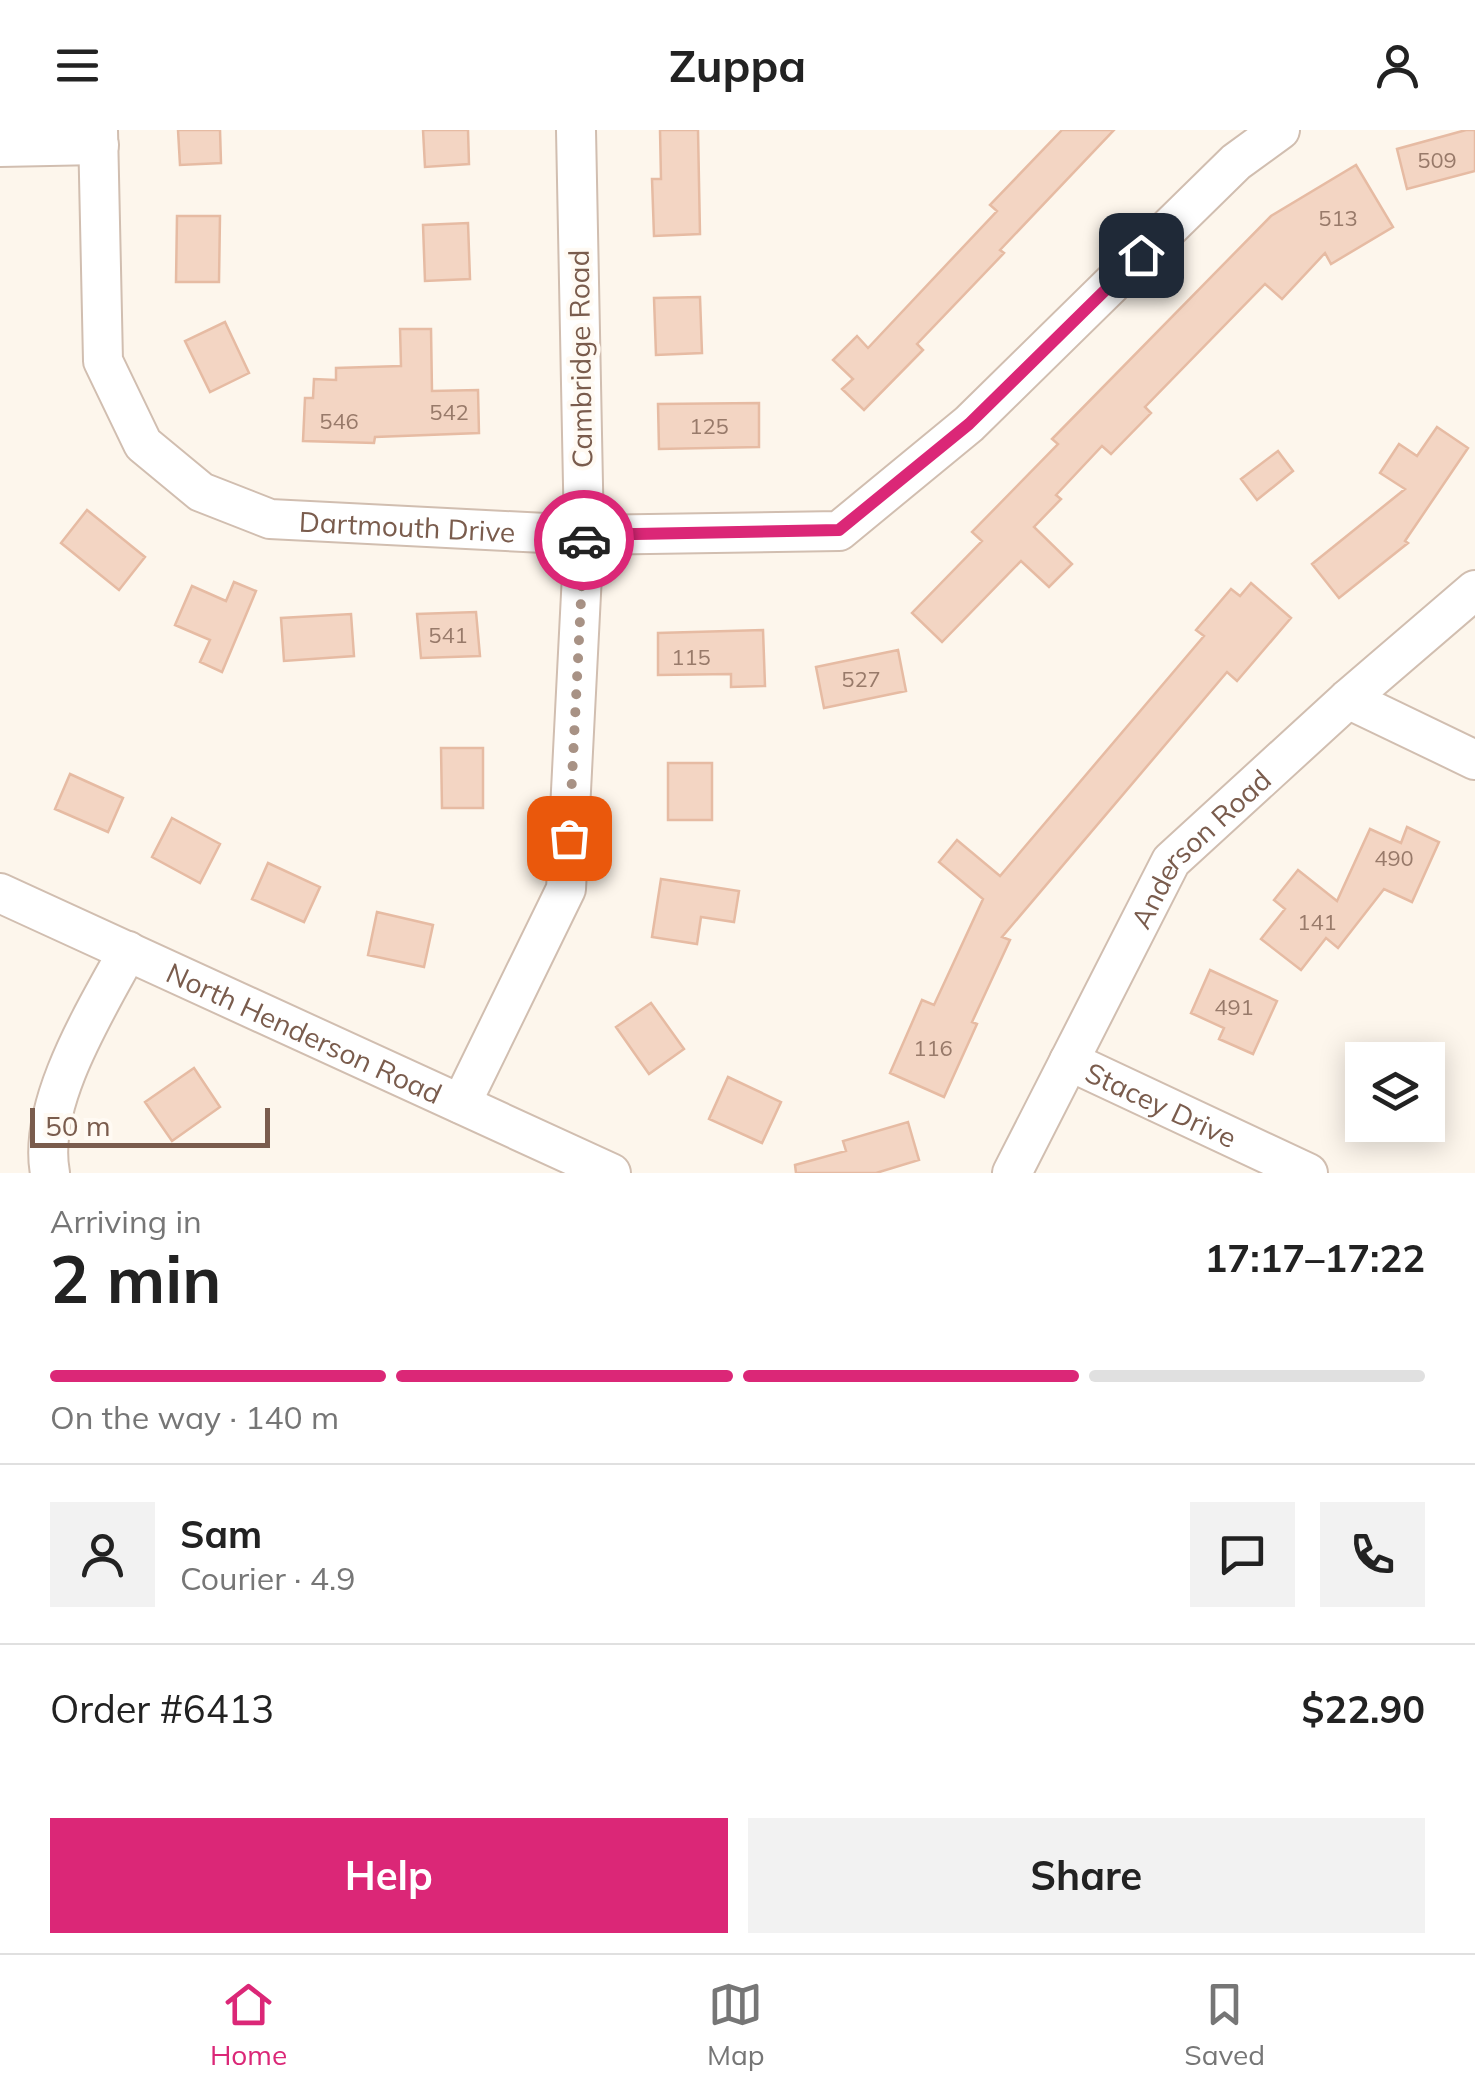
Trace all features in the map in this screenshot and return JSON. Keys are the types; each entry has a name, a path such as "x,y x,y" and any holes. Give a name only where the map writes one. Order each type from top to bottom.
{"street":[{"name":"Cambridge Road","path":"461,1104 566,889 584,535 576,130"},
{"name":"Dartmouth Drive","path":"98,137 102,361 143,444 201,492 270,519 584,535 839,530 969,424 1236,162 1280,130"},
{"path":"0,147 98,137"},
{"name":"Anderson Road","path":"1012,1173 1171,861 1348,699 1475,590"},
{"path":"1348,699 1475,760"},
{"name":"North Henderson Road","path":"0,893 611,1173"},
{"path":"50,1173 52,1121 74,1050 128,952"},
{"name":"Stacey Drive","path":"1069,1061 1308,1173"}],"building":[{"path":"178,130 220,130 221,163 180,165"},
{"path":"423,130 468,130 469,164 425,167"},
{"path":"660,130 698,130 700,234 654,236 652,179 661,179"},
{"path":"1062,130 1114,130 1000,250 1004,253 917,344 923,350 864,410 842,389 853,379 833,360 857,336 868,348 997,211 990,205"},
{"path":"1475,130 1475,171 1407,189 1397,149"},
{"path":"1356,165 1393,227 1331,264 1325,253 1282,299 1265,284 1145,407 1151,413 1111,454 1102,446 1056,495 1061,499 1034,527 1072,564 1049,587 1021,561 942,642 912,613 982,541 972,532 1058,444 1052,439 1271,216"},
{"path":"177,216 220,216 219,282 176,282"},
{"path":"468,223 470,279 425,281 423,225"},
{"path":"700,297 702,353 656,355 654,298"},
{"path":"225,322 249,373 210,392 185,341"},
{"path":"400,329 431,329 432,391 478,390 479,433 375,437 374,443 303,441 305,398 313,398 314,379 336,380 336,368 401,366"},
{"path":"759,403 759,447 659,449 658,404"},
{"path":"1437,427 1468,448 1405,541 1408,543 1339,598 1312,564 1405,489 1380,473 1399,444 1417,456"},
{"path":"1278,451 1293,471 1257,500 1241,479"},
{"path":"87,510 145,557 119,590 61,543"},
{"path":"234,582 256,591 222,672 200,662 210,640 175,625 192,586 226,601"},
{"path":"1251,583 1291,618 1237,681 1227,672 1002,937 1010,940 972,1022 977,1024 944,1097 890,1073 922,1000 934,1005 983,899 939,862 957,840 1000,876 1204,636 1196,630 1231,589 1240,596"},
{"path":"476,612 480,656 421,658 417,614"},
{"path":"351,614 354,656 284,661 281,618"},
{"path":"763,630 765,686 731,687 731,674 658,675 658,633"},
{"path":"898,650 906,691 824,708 816,667"},
{"path":"441,748 483,748 483,808 442,808"},
{"path":"668,763 712,763 712,820 668,820"},
{"path":"70,774 123,798 108,832 55,809"},
{"path":"172,818 220,844 200,883 152,857"},
{"path":"1407,827 1439,842 1412,902 1384,889 1338,948 1326,938 1301,970 1261,939 1285,909 1274,900 1298,870 1337,901 1370,829 1401,843"},
{"path":"268,863 320,887 304,922 252,899"},
{"path":"661,879 739,891 734,922 701,917 697,944 652,937"},
{"path":"377,912 433,925 424,967 368,955"},
{"path":"1210,970 1277,1001 1253,1054 1219,1039 1224,1028 1191,1013"},
{"path":"651,1003 684,1049 649,1074 616,1027"},
{"path":"194,1068 220,1107 172,1141 145,1102"},
{"path":"728,1077 781,1102 762,1143 709,1119"},
{"path":"908,1122 919,1160 876,1173 796,1173 795,1165 846,1151 843,1141"}],"way so far":[{"path":"569,838 584,540"}],"route":[{"path":"584,540 584,535 839,530 969,424 1141,255"}]}
